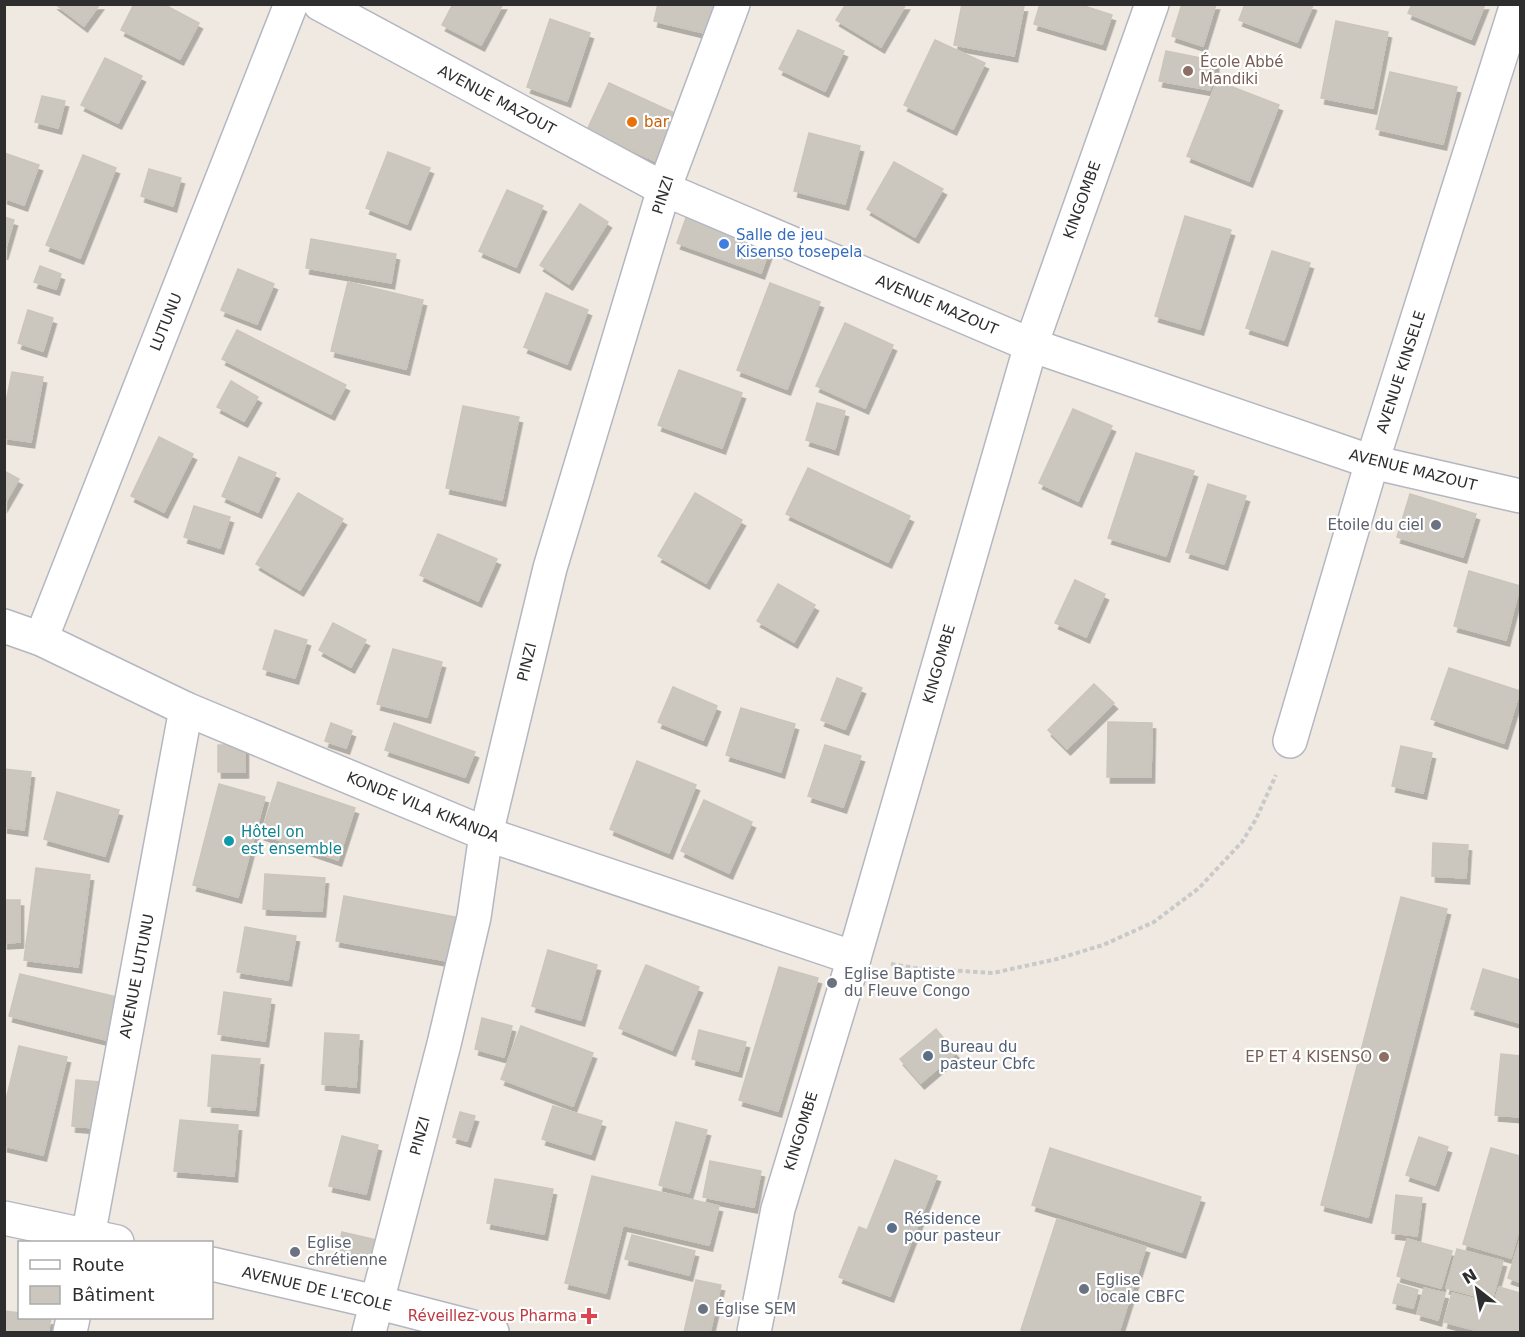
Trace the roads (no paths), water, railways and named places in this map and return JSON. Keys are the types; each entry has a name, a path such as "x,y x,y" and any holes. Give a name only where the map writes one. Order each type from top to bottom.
{"street":[{"name":"LUTUNU","path":"41,639 291,4"},
{"name":"AVENUE MAZOUT","path":"320,4 664,189 1030,345 1372,462 1521,496"},
{"name":"PINZI","path":"373,1317 469,940 486,834 550,568 664,189 733,4"},
{"name":"KINGOMBE","path":"754,1332 778,1209 854,958 1030,345 1152,4"},
{"name":"AVENUE KINSELE","path":"1290,741 1372,462 1517,4"},
{"name":"KONDE VILA KIKANDA","path":"4,626 41,639 186,709 486,834 854,958"},
{"name":"AVENUE LUTUNU","path":"98,1240 186,709"},
{"path":"4,1218 98,1240"},
{"name":"AVENUE DE L'ECOLE","path":"213,1264 373,1317 492,1332"}],"place":[{"name":"École Abbé Mandiki","path":"1188,71"},
{"name":"bar","path":"632,122"},
{"name":"Salle de jeu Kisenso tosepela","path":"724,244"},
{"name":"Etoile du ciel","path":"1436,525"},
{"name":"Hôtel on est ensemble","path":"229,841"},
{"name":"Eglise Baptiste du Fleuve Congo","path":"832,983"},
{"name":"Bureau du pasteur Cbfc","path":"928,1056"},
{"name":"EP ET 4 KISENSO","path":"1384,1057"},
{"name":"Résidence pour pasteur","path":"892,1228"},
{"name":"Eglise chrétienne","path":"295,1252"},
{"name":"Eglise locale CBFC","path":"1084,1289"},
{"name":"Église SEM","path":"703,1309"},
{"name":"Réveillez-vous Pharma","path":"589,1316"}]}
